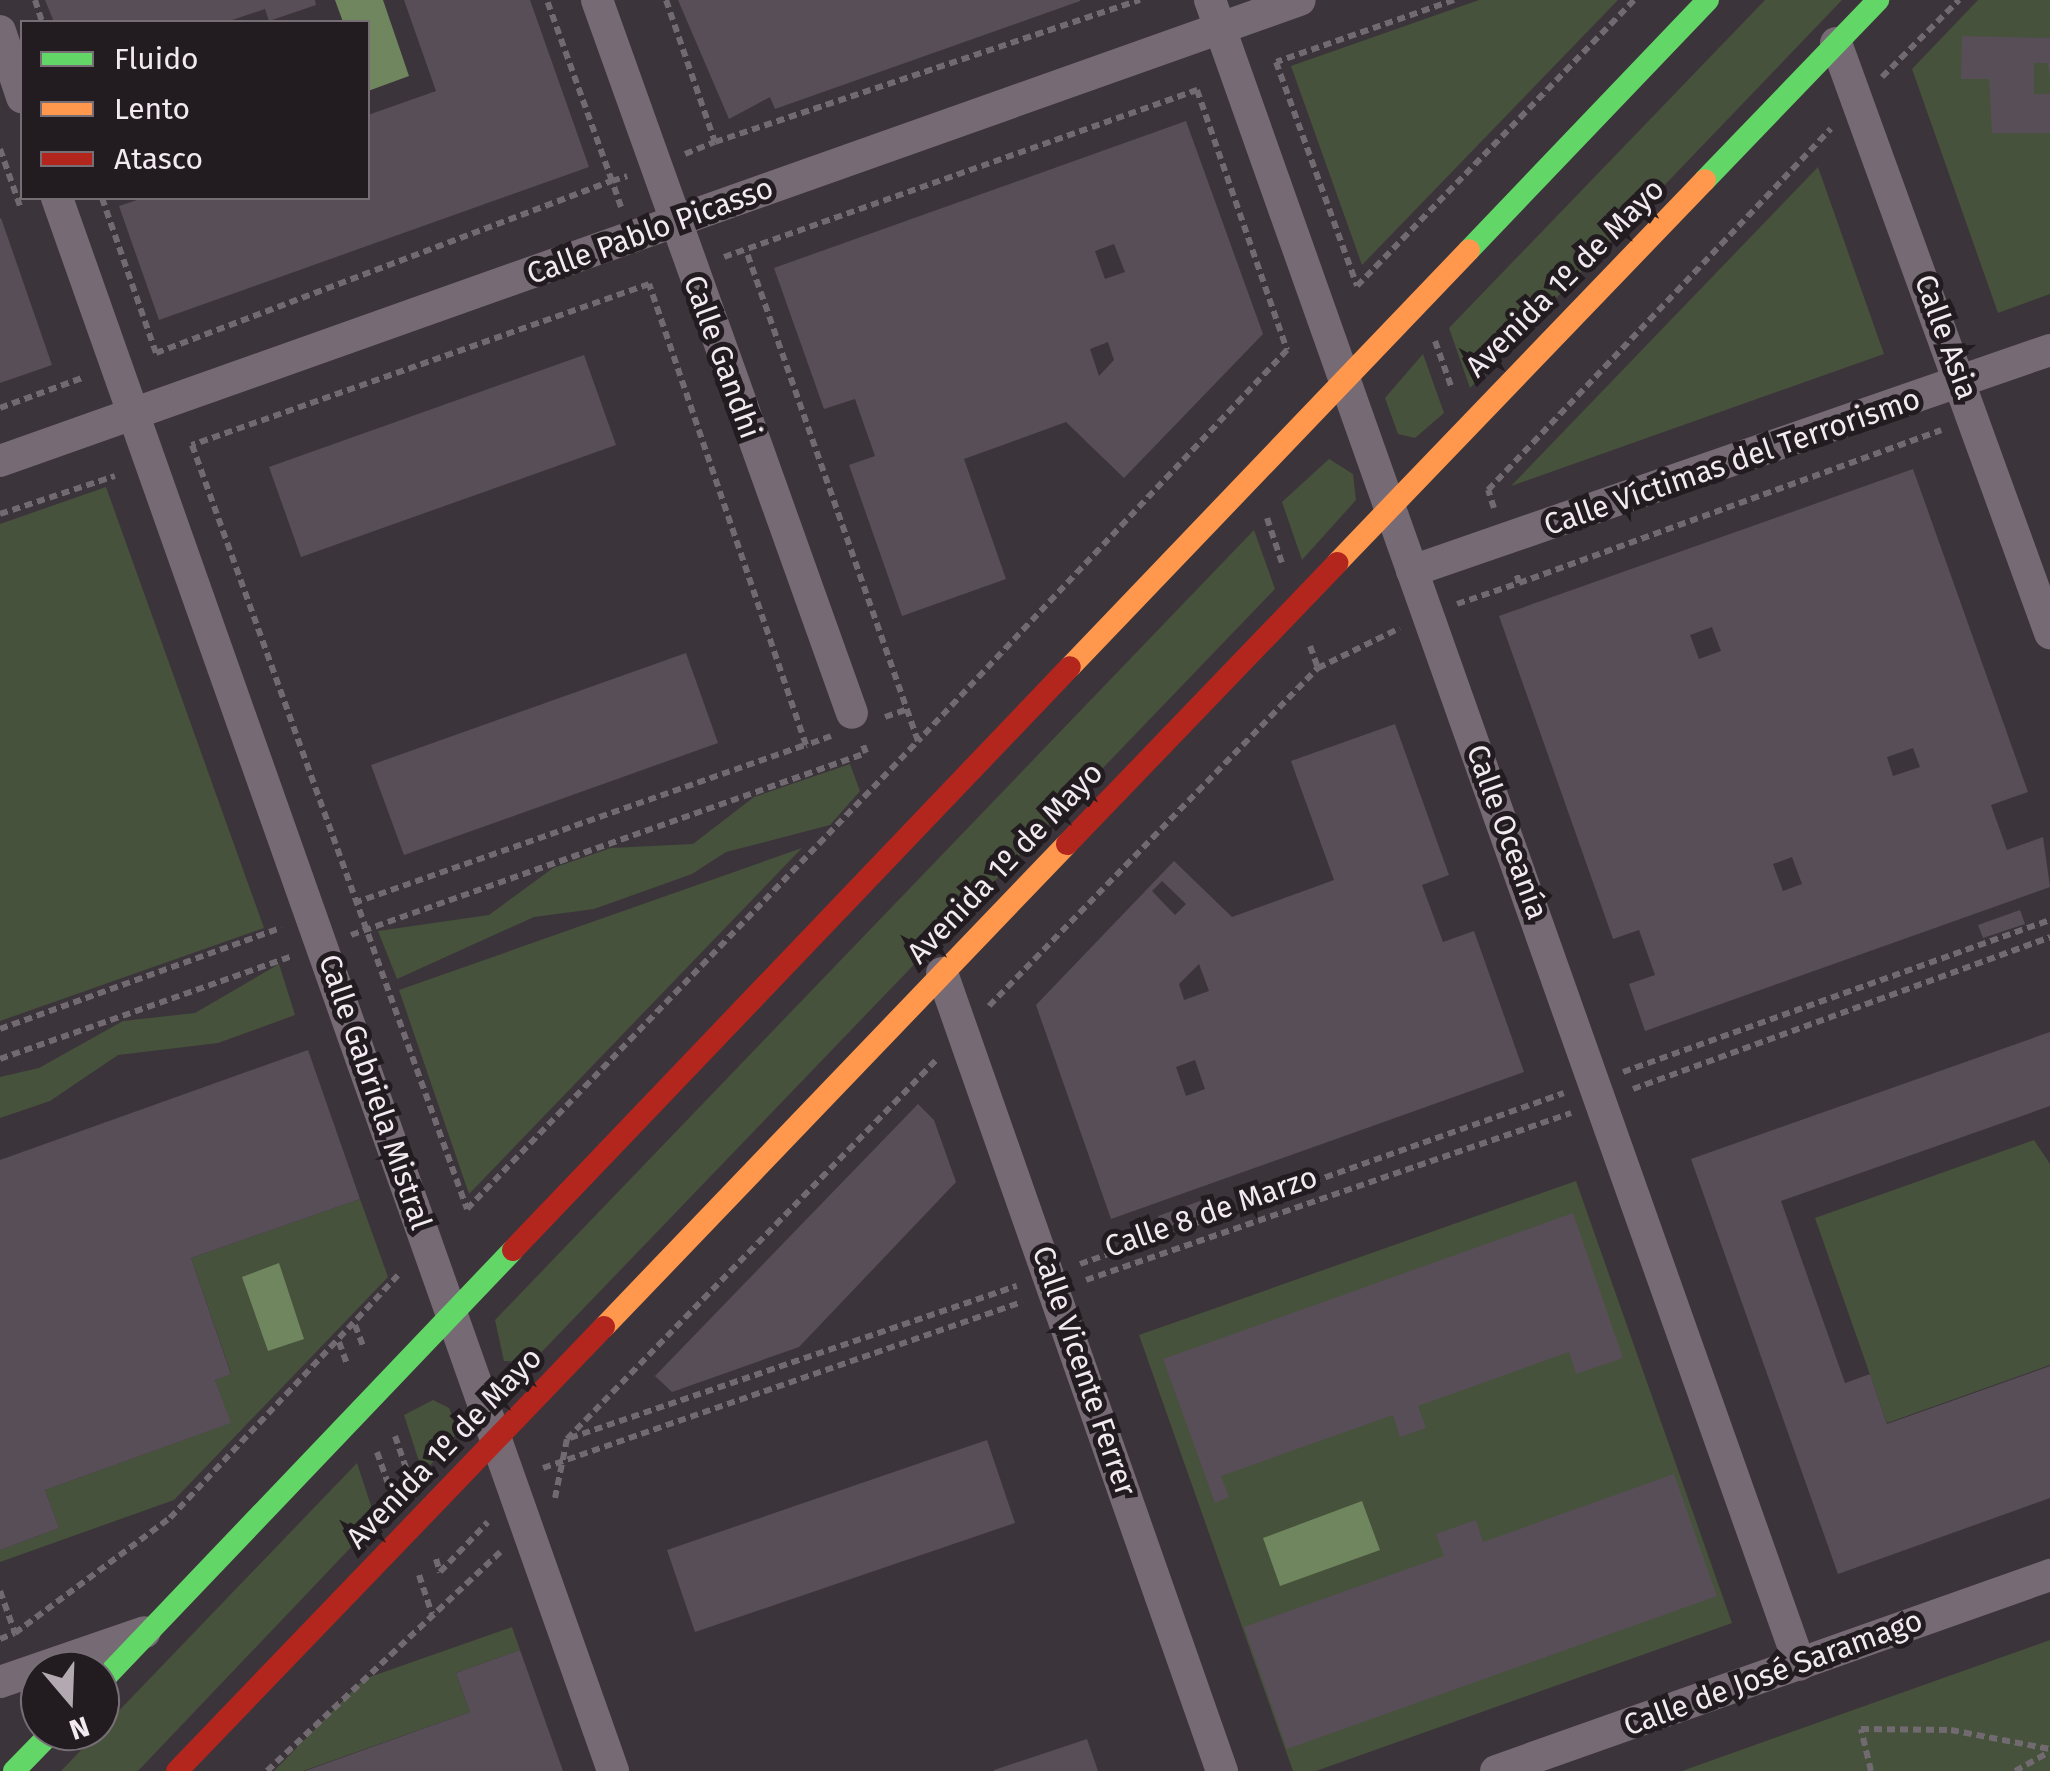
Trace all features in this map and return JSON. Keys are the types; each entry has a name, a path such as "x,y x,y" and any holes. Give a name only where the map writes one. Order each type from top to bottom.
{"street":[{"name":"Calle Gandhi","path":"597,0 673,223 854,720"},
{"name":"Calle Pablo Picasso","path":"0,461 673,223 1215,14 1300,0"},
{"path":"120,1663 1708,0"},
{"name":"Avenida 1º de Mayo","path":"177,1771 1296,604 1464,422 1878,0"},
{"name":"Calle Oceanía","path":"1215,14 1800,1665"},
{"path":"0,32 20,90"},
{"name":"Calle Asia","path":"1836,43 1976,417 2050,633"},
{"name":"Calle Gabriela Mistral","path":"59,200 319,930 451,1312 510,1499 613,1771"},
{"name":"Calle Víctimas del Terrorismo","path":"1412,572 2050,350"},
{"name":"Calle Vicente Ferrer","path":"942,973 1222,1771"},
{"name":"Calle de José Saramago","path":"1496,1771 2050,1575"},
{"path":"0,1682 154,1628"},
{"path":"14,1771 34,1751"}],"path":[{"path":"103,200 156,352 612,181 547,0"},
{"path":"666,0 716,142 1140,0"},
{"path":"1454,0 1276,62 1356,286 1634,0"},
{"path":"1488,490 1959,0"},
{"path":"806,746 649,284 192,446 467,1209 918,741 1286,350 1197,90 746,250 918,741"},
{"path":"0,149 25,220"},
{"path":"1401,240 1520,584"},
{"path":"0,408 82,380 76,362"},
{"path":"1232,409 1318,668"},
{"path":"266,1771 555,1500 567,1439 1318,668 1428,614 1976,417"},
{"path":"0,514 114,473 120,491"},
{"path":"0,1028 275,930 319,930 366,930 866,753 854,720 806,746 356,902 319,930 286,958 0,1059"},
{"path":"269,911 275,930"},
{"path":"567,1439 1053,1282 1600,1093 2050,920"},
{"name":"Calle 8 de Marzo","path":"355,1325 440,1572 539,1470 1053,1282 2050,937"},
{"path":"286,958 292,977"},
{"path":"0,1638 15,1634 170,1518 398,1276 392,1258"},
{"path":"339,1342 432,1614"},
{"path":"0,1591 15,1634"},
{"path":"1870,1771 1861,1729 1926,1727 2050,1750"},
{"path":"2015,1771 2050,1750"}],"shaded area":[{"path":"335,0 383,0 409,76 370,90 370,20 342,20"},
{"path":"1479,0 1618,0 1362,265 1291,66"},
{"path":"1765,0 1842,0 1470,388 1449,328"},
{"path":"1978,0 2050,0 2050,294 1998,313 1912,69"},
{"path":"1818,167 1884,354 1511,486"},
{"path":"1423,354 1444,413 1415,438 1398,434 1385,398"},
{"path":"1329,459 1353,474 1356,500 1302,560 1282,502"},
{"path":"106,487 264,928 0,1021 0,524"},
{"path":"1254,530 1275,589 532,1362 504,1361 495,1320"},
{"path":"850,764 860,791 830,825 726,852 692,874 594,909 534,917 397,979 378,931 489,915 553,868 611,848 693,844 754,797"},
{"path":"802,848 469,1194 399,990"},
{"path":"279,964 295,1015 218,1043 118,1055 50,1101 0,1118 0,1077 39,1068 123,1021 195,1013"},
{"path":"2034,1140 2050,1164 2050,1365 1887,1423 1815,1218"},
{"path":"1576,1181 1732,1623 1316,1771 1293,1771 1139,1335"},
{"path":"360,1199 388,1277 174,1500 0,1562 0,1550 59,1528 45,1490 230,1423 215,1380 231,1373 191,1258"},
{"path":"279,1263 304,1339 268,1351 242,1277"},
{"path":"433,1400 449,1408 458,1432 423,1474 404,1415"},
{"path":"357,1463 376,1521 138,1771 61,1771 80,1751 120,1751 120,1710"},
{"path":"1362,1501 1380,1550 1280,1586 1263,1538"},
{"path":"512,1627 520,1650 456,1673 470,1712 303,1771 274,1771 364,1679"},
{"path":"2050,1640 2050,1771 1682,1771"}],"building":[{"path":"45,0 315,0 316,5 272,20 265,9 232,20 53,20"},
{"path":"404,0 530,0 589,167 159,320 119,206 137,200 370,200 370,114 436,91"},
{"path":"678,0 1080,1 775,109 770,97 729,119"},
{"path":"1962,36 2050,38 2050,77 2047,63 2034,63 2034,94 2050,94 2050,133 1992,133 1989,79 1961,79"},
{"path":"1186,121 1263,334 1124,478 1066,422 964,459 1006,579 902,616 849,465 875,456 855,399 824,409 774,268","holes":["1114,244 1125,272 1105,279 1095,251","1108,342 1114,360 1099,376 1090,349"]},
{"path":"0,219 52,365 0,383"},
{"path":"584,355 616,445 301,557 269,467"},
{"path":"1913,469 2028,792 1991,805 2007,850 2043,837 2050,887 1645,1031 1629,984 1655,975 1639,930 1613,939 1499,616","holes":["1712,627 1721,651 1699,659 1690,635","1913,748 1920,767 1893,776 1887,757","1792,857 1802,884 1783,891 1773,864"]},
{"path":"686,653 718,743 404,855 371,765"},
{"path":"1395,724 1449,875 1422,885 1443,942 1474,931 1524,1072 1111,1219 1036,1005 1174,861 1232,917 1334,880 1291,761","holes":["1162,881 1186,904 1175,915 1152,891","1199,964 1209,991 1184,1000 1179,984","1195,1060 1205,1089 1186,1096 1176,1067"]},
{"path":"2020,910 2025,924 1983,938 1978,925"},
{"path":"2050,1032 2050,1106 1781,1201 1845,1383 1870,1374 1887,1424 2050,1366 2050,1498 1838,1574 1691,1159"},
{"path":"308,1050 360,1199 191,1258 231,1374 215,1380 231,1423 45,1490 59,1528 0,1550 0,1160"},
{"path":"918,1104 934,1120 956,1182 799,1347 672,1392 655,1376"},
{"path":"1200,1201 1205,1214 1163,1229 1158,1216"},
{"path":"1573,1213 1623,1358 1576,1374 1569,1352 1418,1406 1426,1428 1400,1437 1393,1415 1221,1476 1229,1497 1215,1503 1163,1359"},
{"path":"987,1440 1015,1523 695,1632 667,1550"},
{"path":"1674,1474 1717,1596 1287,1749 1244,1627 1444,1556 1436,1534 1476,1520 1483,1542"},
{"path":"520,1650 563,1771 305,1771 470,1712 456,1673"},
{"path":"1087,1739 1098,1771 994,1771 994,1770"}],"traffic: fast":[{"path":"1469,250 1708,0"},
{"path":"1705,180 1878,0"},
{"path":"120,1662 513,1250"},
{"path":"14,1771 34,1751"}],"traffic: slow":[{"path":"1337,563 1705,180"},
{"path":"1070,667 1469,250"},
{"path":"604,1327 1067,844"}],"traffic: jam":[{"path":"1067,844 1337,563"},
{"path":"513,1250 1070,667"},
{"path":"177,1771 604,1327"}]}
